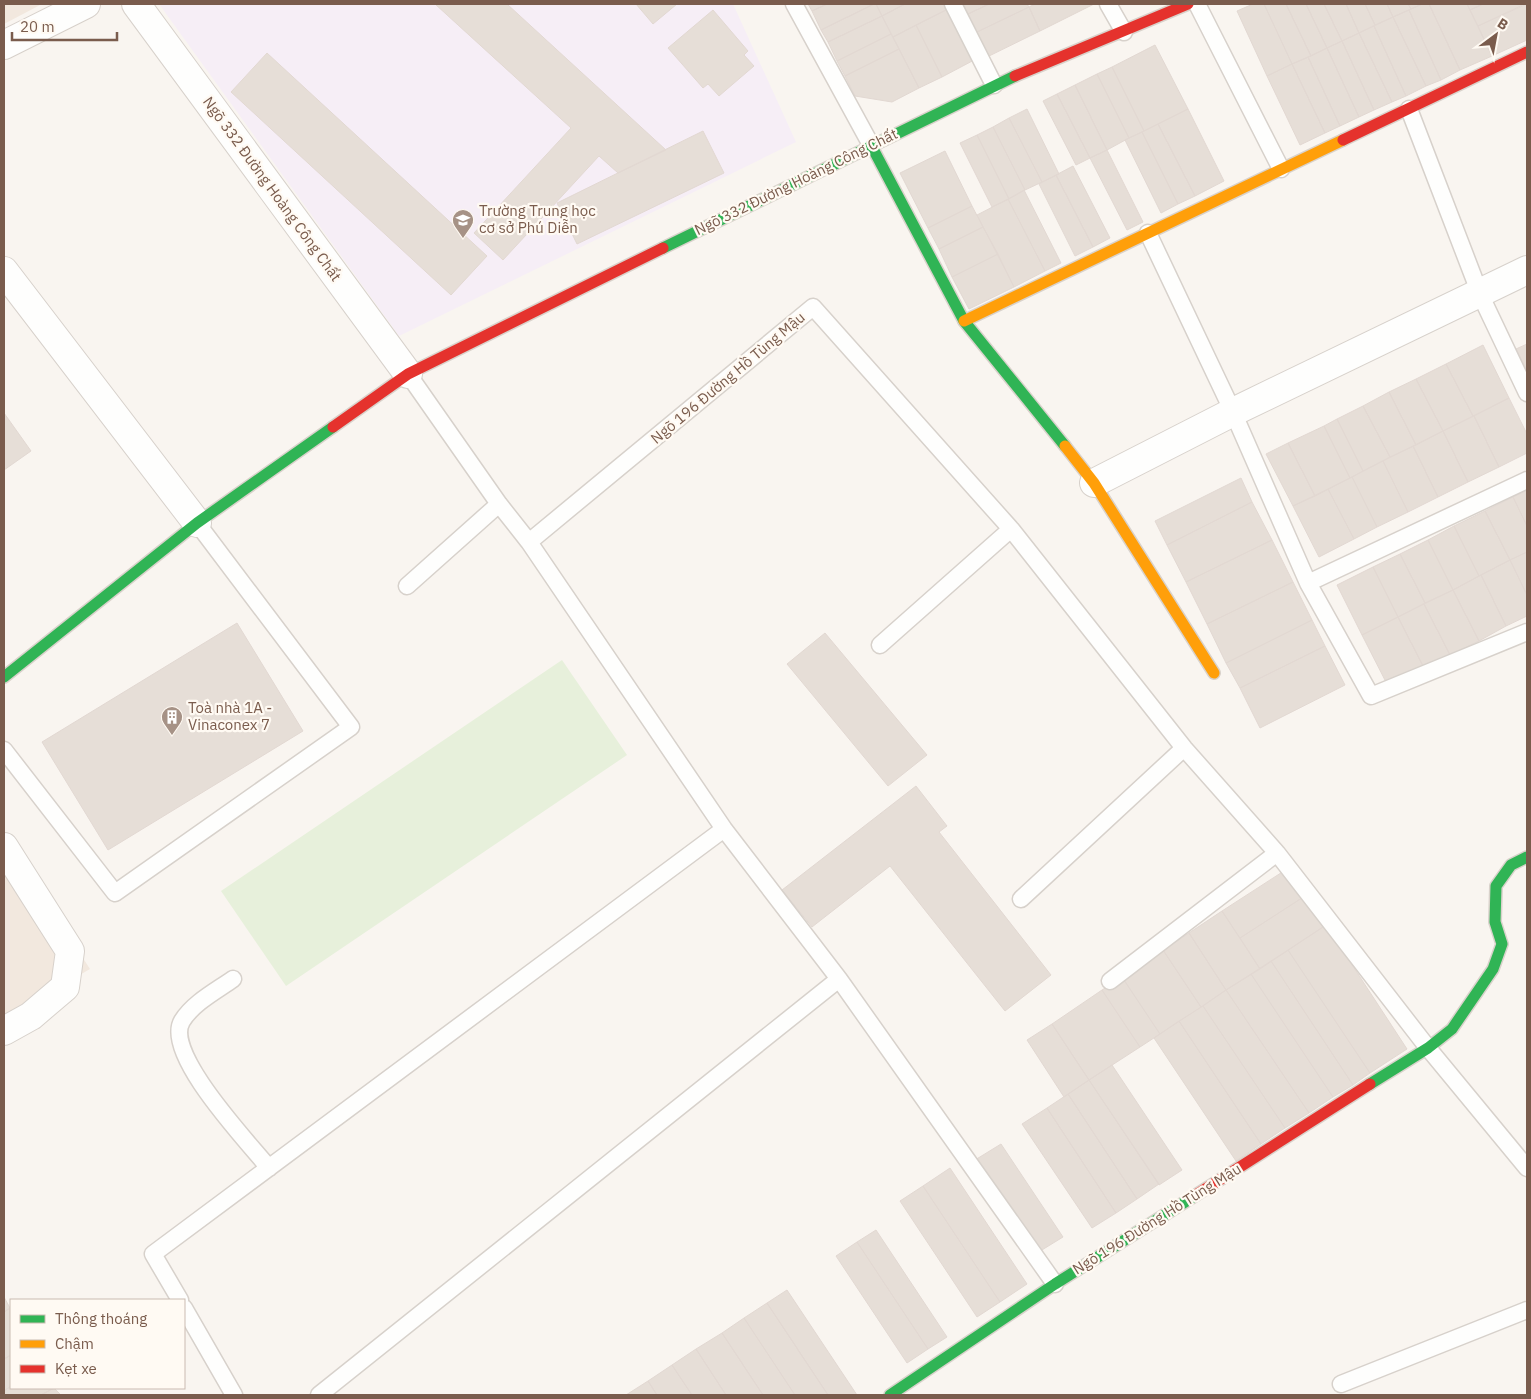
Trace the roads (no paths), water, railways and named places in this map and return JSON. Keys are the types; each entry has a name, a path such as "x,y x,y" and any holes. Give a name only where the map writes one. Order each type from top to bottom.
{"street":[{"path":"4,46 86,4"},
{"name":"Ngõ 332 Đường Hoàng Công Chất","path":"136,4 408,374 994,85 1188,4"},
{"path":"964,321 1527,52"},
{"path":"871,145 964,321 1094,483 1214,673"},
{"path":"1094,483 1233,412 1527,270"},
{"path":"4,271 197,523"},
{"path":"4,676 197,523 408,374"},
{"path":"4,847 70,951 65,987 31,1016 4,1032"},
{"name":"Ngõ 196 Đường Hồ Tùng Mậu","path":"890,1395 1055,1284 1428,1048 1452,1030 1493,969 1502,944 1495,922 1496,886 1510,865 1527,857"}],"lane":[{"path":"794,4 871,145"},
{"path":"953,4 994,85"},
{"path":"1108,4 1124,32"},
{"path":"1197,4 1281,168"},
{"path":"1408,109 1480,294 1527,393"},
{"path":"1148,233 1233,412 1308,583 1371,696 1527,632"},
{"name":"Ngõ 196 Đường Hồ Tùng Mậu","path":"529,542 814,307 1011,529"},
{"name":"Ngõ 332 Đường Hoàng Công Chất","path":"408,374 499,504 529,542 724,829 839,979 1055,1284"},
{"path":"1308,583 1527,480"},
{"path":"407,586 499,504"},
{"path":"4,750 115,893 351,727 197,523"},
{"path":"880,645 1011,529 1184,748 1277,853 1428,1048 1527,1168"},
{"path":"1021,899 1184,748"},
{"path":"179,1299 153,1254 724,829"},
{"path":"1110,981 1277,853"},
{"path":"232,979 195,1006 181,1022 180,1045 191,1070 269,1168"},
{"path":"319,1395 839,979"},
{"path":"185,1310 234,1395"},
{"path":"1341,1384 1527,1310"}],"place":[{"name":"Trường Trung học cơ sở Phú Diễn","path":"463,239"},
{"name":"Toà nhà 1A - Vinaconex 7","path":"172,736"}]}
